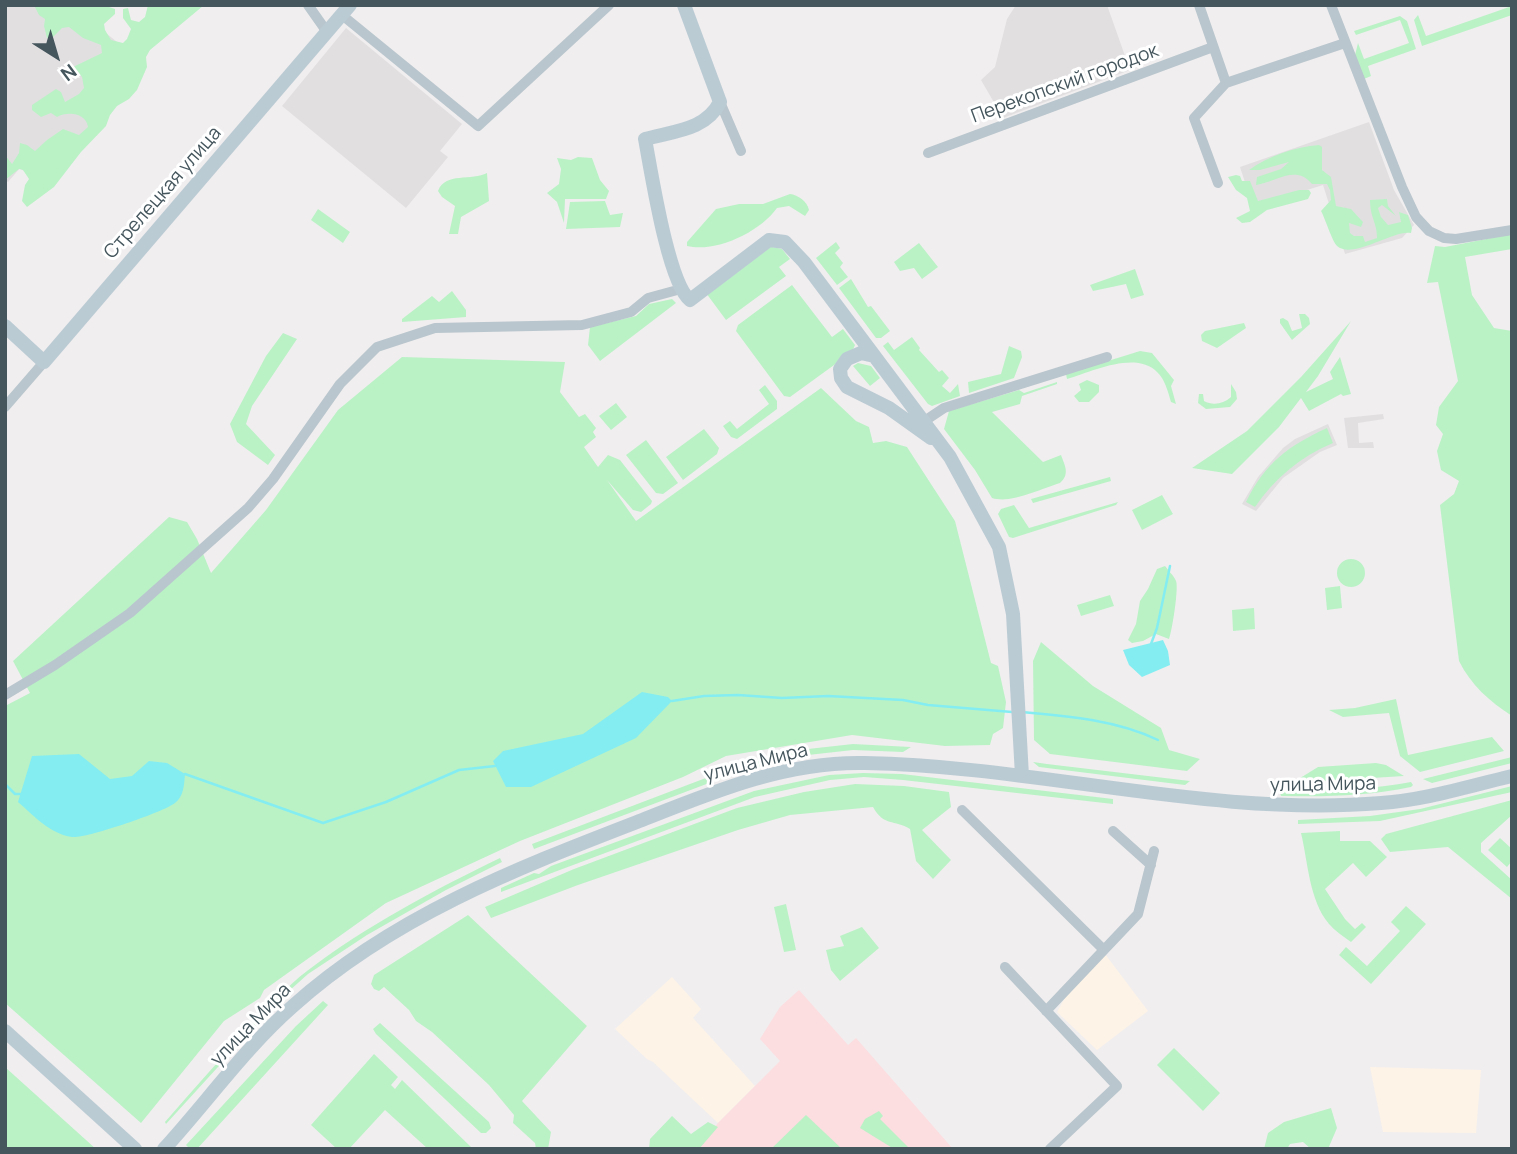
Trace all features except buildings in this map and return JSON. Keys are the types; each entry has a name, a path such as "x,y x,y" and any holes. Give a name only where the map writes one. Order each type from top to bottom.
{"street":[{"path":"308,5 327,32"},
{"path":"346,10 478,126 609,5"},
{"path":"684,5 741,151"},
{"path":"1199,5 1226,83"},
{"path":"1331,5 1416,218 1436,236 1456,239 1512,230"},
{"name":"Стрелецкая улица","path":"5,407 346,10"},
{"path":"1218,183 1194,118 1226,83 1345,43"},
{"name":"Перекопский городок","path":"928,153 1213,47"},
{"path":"685,295 664,233 645,139 695,126 713,116 720,102"},
{"path":"5,695 55,665 130,613 239,516 273,479 340,384 377,347 397,338 435,328 582,324 631,312 648,298 685,295 769,240 785,242 795,250 921,424 950,457 999,547 1010,593 1017,662 1022,776"},
{"path":"5,326 44,362"},
{"path":"874,356 861,353 847,359 840,369 841,378 847,387 921,424"},
{"path":"921,424 944,408 1107,357"},
{"name":"улица Мира","path":"164,1149 291,1007 368,948 444,902 519,868 729,786 799,769 862,762 1022,776 1270,806 1309,806 1384,803 1432,796 1512,776"},
{"path":"962,810 1104,950"},
{"path":"1113,831 1151,865"},
{"path":"1046,1011 1138,914 1154,851"},
{"path":"1005,967 1117,1086 1050,1149"},
{"path":"5,1031 135,1149"}],"shaded area":[{"path":"5,5 71,5 147,66 43,187 20,168 8,182 5,180"},
{"path":"1016,5 1107,5 1130,70 1003,118 981,80 995,67 1007,19"},
{"path":"346,28 462,124 440,151 448,157 406,208 282,106"},
{"path":"1369,122 1394,190 1414,225 1402,238 1345,254 1323,185 1253,207 1240,167"},
{"path":"1383,414 1384,419 1358,423 1359,443 1373,442 1374,448 1348,448 1344,418"},
{"path":"1328,424 1337,445 1320,452 1283,478 1256,511 1242,504 1258,477 1283,448 1295,439"},
{"path":"1105,954 1148,1011 1097,1050 1057,1012 1071,987"},
{"path":"672,977 701,1009 693,1018 755,1086 718,1123 615,1029"},
{"path":"799,990 848,1045 856,1038 953,1149 698,1149 718,1123 780,1061 760,1039 780,1007"},
{"path":"1370,1067 1481,1070 1476,1133 1383,1132"}],"green space":[{"path":"34,5 103,5 115,9 115,14 104,24 105,30 111,40 123,43 131,29 123,18 123,9 128,8 131,20 139,22 145,17 148,5 203,6 150,50 146,57 147,67 137,90 117,106 106,126 81,152 54,187 27,207 22,201 29,179 23,170 19,169 5,180 5,155 12,164 19,153 20,143 35,151 63,129 79,135 88,127 87,122 76,114 57,117 51,113 41,117 32,110 32,105 56,89 61,92 65,102 79,94 84,88 82,77 73,67 102,53 101,45 83,38 69,27 62,28 53,37 47,38 45,19 39,15"},
{"path":"1512,6 1512,15 1422,46 1414,20 1418,15 1426,36"},
{"path":"1400,16 1407,21 1416,49 1368,66 1371,76 1364,79 1355,55 1358,43 1364,59 1409,43 1400,20 1356,35 1354,31"},
{"path":"1319,145 1322,147 1322,170 1331,177 1336,206 1351,209 1363,222 1361,227 1349,223 1350,233 1363,236 1365,242 1377,238 1370,200 1387,199 1388,206 1396,216 1382,205 1378,208 1381,217 1388,225 1401,222 1399,212 1408,215 1411,233 1395,235 1363,247 1344,249 1335,243 1321,211 1331,200 1327,184 1312,184 1306,178 1293,175 1256,185 1257,177 1281,169 1289,162 1260,170 1249,170 1256,165 1282,153"},
{"path":"578,157 592,158 600,180 609,191 606,199 565,199 564,223 557,202 547,193 559,184 561,169 557,158 571,160"},
{"path":"487,173 489,201 461,217 458,234 449,234 455,206 438,191 446,181"},
{"path":"1240,176 1242,181 1250,181 1258,201 1299,190 1309,190 1311,193 1308,199 1267,210 1250,222 1242,223 1236,218 1250,211 1247,198 1236,190 1228,177"},
{"path":"790,194 799,197 806,204 809,210 805,216 789,206 777,208 760,225 736,239 711,246 687,246 687,242 716,209 739,204 763,204"},
{"path":"605,201 610,215 623,213 620,227 566,229 570,202"},
{"path":"318,209 350,232 343,243 311,220"},
{"path":"1512,234 1512,249 1465,257 1472,295 1494,328 1512,331 1512,716 1481,692 1459,661 1440,505 1454,494 1459,481 1441,470 1437,451 1443,434 1436,425 1439,407 1458,381 1438,282 1427,283 1435,246 1445,247"},
{"path":"836,242 840,248 835,253 843,263 840,267 848,277 837,285 816,258"},
{"path":"919,243 938,267 922,279 914,268 900,271 894,262"},
{"path":"768,246 782,249 790,259 779,267 786,276 726,320 706,293"},
{"path":"1135,269 1144,295 1131,299 1126,284 1093,291 1090,285"},
{"path":"851,279 868,307 871,306 890,331 881,338 876,338 839,288"},
{"path":"792,285 832,337 843,329 855,345 852,352 790,397 784,396 736,331 738,325"},
{"path":"452,291 466,310 466,317 402,322 402,319 432,296 439,302"},
{"path":"672,299 676,303 600,361 588,345 590,327 636,316 649,304"},
{"path":"1299,314 1305,314 1310,324 1292,340 1280,319 1288,321 1292,331 1302,328"},
{"path":"1351,321 1306,392 1333,379 1330,372 1340,357 1351,394 1341,394 1309,411 1301,398 1279,427 1232,474 1192,468 1247,431 1301,377"},
{"path":"1244,323 1246,328 1217,348 1202,341 1201,335 1205,331"},
{"path":"283,333 297,339 252,406 246,424 275,455 268,465 237,442 230,424 266,356"},
{"path":"912,337 919,350 939,372 942,370 949,378 942,386 950,393 958,384 960,396 932,406 928,404 883,346 888,342 894,350"},
{"path":"1009,346 1021,351 1022,357 1014,378 969,393 968,382 1001,374"},
{"path":"1140,351 1152,353 1174,380 1171,386 1176,404 1171,402 1160,375 1148,366 1137,363 1113,365 1067,379 1066,374"},
{"path":"402,357 565,362 560,392 579,417 585,414 596,428 593,432 596,437 584,447 598,467 608,455 620,460 652,501 641,512 633,510 607,480 636,521 821,388 856,421 869,427 873,443 886,441 907,447 955,521 991,663 998,666 1006,702 1003,728 993,734 990,745 945,746 852,735 726,756 683,777 520,841 386,903 264,990 260,998 224,1021 141,1123 5,1003 5,706 30,693 13,661 169,517 187,522 211,573 266,510 338,410"},
{"path":"858,363 871,366 880,378 870,386 853,366"},
{"path":"1087,380 1099,385 1099,392 1089,402 1079,402 1074,396 1081,390 1079,384"},
{"path":"1057,382 1022,396 1020,404 992,412 1043,462 1061,455 1066,470 1065,476 1060,483 1026,495 1008,499 992,498 944,429 949,411 1019,390 1024,393"},
{"path":"1231,384 1237,399 1230,407 1206,409 1198,403 1199,394 1203,394 1207,403 1218,404 1225,401 1231,397"},
{"path":"765,385 777,401 777,409 737,439 731,437 723,426 730,421 737,429 769,404 759,390"},
{"path":"616,403 627,417 611,430 599,416"},
{"path":"1327,428 1333,443 1289,469 1255,507 1246,502 1261,477 1279,457"},
{"path":"704,429 719,448 717,454 683,480 666,457"},
{"path":"646,440 678,483 663,494 656,493 626,455"},
{"path":"1110,477 1111,481 1033,503 1031,499"},
{"path":"1162,495 1173,514 1142,530 1132,510"},
{"path":"1118,502 1116,505 1013,538 1009,537 998,514 1001,509 1014,505 1029,528"},
{"path":"1351,559 1361,563 1365,573 1361,583 1351,587 1341,583 1337,573 1341,563"},
{"path":"1165,566 1177,585 1169,639 1156,634 1132,643 1128,640 1136,624 1140,601 1157,569"},
{"path":"1340,586 1342,608 1327,610 1325,588"},
{"path":"1110,595 1114,606 1081,616 1077,605"},
{"path":"1254,608 1255,629 1233,631 1232,610"},
{"path":"1041,642 1093,686 1161,728 1169,750 1200,759 1187,771 1050,754 1034,740 1033,661"},
{"path":"1396,699 1408,755 1492,737 1504,751 1420,772 1400,756 1389,713 1343,717 1329,710 1355,708"},
{"path":"853,744 911,747 903,752 853,750 808,755 741,771 534,849 532,844 740,765 808,749"},
{"path":"1512,757 1512,763 1432,783 1423,779"},
{"path":"1033,762 1190,781 1185,785 1039,767"},
{"path":"1376,763 1386,765 1404,776 1292,783 1318,767"},
{"path":"902,774 1113,799 1113,804 903,780 864,777 830,780 755,797 501,892 501,888 534,873 539,874 551,866 754,791 829,775"},
{"path":"1411,782 1411,787 1363,794 1281,796 1280,793 1283,790 1379,787"},
{"path":"855,784 904,786 949,792 951,807 922,830 951,860 933,879 916,861 910,829 885,820 873,807 790,815 578,885 491,918 485,907 574,869 737,808 804,792"},
{"path":"1512,786 1512,792 1380,821 1298,824 1298,820 1370,816 1420,809"},
{"path":"1512,800 1512,815 1481,843 1481,852 1512,880 1512,899 1448,847 1390,852 1381,839 1386,834"},
{"path":"1340,831 1340,841 1370,841 1387,857 1366,877 1353,863 1325,889 1355,929 1362,923 1366,927 1351,942 1329,924 1317,904 1301,833"},
{"path":"1500,838 1512,849 1512,861 1507,867 1488,850"},
{"path":"500,858 502,862 367,935 308,974 279,1000 166,1124 220,1060 300,977 377,924"},
{"path":"786,904 796,950 784,952 774,907"},
{"path":"1406,906 1426,924 1371,984 1339,955 1346,947 1367,966 1400,931 1391,922"},
{"path":"468,915 587,1026 522,1101 551,1132 548,1149 536,1149 535,1143 513,1123 514,1115 489,1085 432,1032 416,1021 409,1010 384,987 379,991 371,984 374,975"},
{"path":"862,927 879,948 840,981 831,970 826,950 844,946 840,936"},
{"path":"323,1001 328,1005 197,1149 190,1149 186,1145 296,1026"},
{"path":"380,1023 489,1122 491,1128 486,1133 481,1133 376,1034 373,1029"},
{"path":"1174,1048 1220,1093 1203,1111 1157,1065"},
{"path":"374,1054 398,1077 391,1085 395,1089 402,1080 471,1147 428,1149 385,1110 349,1149 337,1149 311,1125"},
{"path":"5,1067 96,1149 5,1149"},
{"path":"1331,1108 1337,1128 1328,1149 1311,1149 1303,1142 1290,1144 1287,1149 1264,1149 1268,1133 1284,1122"},
{"path":"879,1111 883,1116 880,1119 910,1149 894,1149 860,1128 865,1119"},
{"path":"806,1115 842,1149 771,1149"},
{"path":"672,1116 691,1134 708,1122 718,1127 699,1149 649,1149 650,1139"}],"water":[{"path":"1163,640 1170,665 1142,677 1129,665 1123,650"},
{"path":"642,692 668,697 672,701 636,738 531,787 506,787 493,761 503,751 583,734"},
{"path":"79,754 110,779 132,776 149,761 167,763 185,774 182,794 168,807 92,834 72,837 56,832 18,802 32,756"}],"waterway":[{"path":"1151,644 1170,566"},
{"path":"672,701 704,696 828,696 903,700 928,705 1012,712"},
{"path":"1022,712 1109,723 1158,740"},
{"path":"185,774 323,823 386,802 459,770 495,766"},
{"path":"6,785 15,794 20,794"}]}
